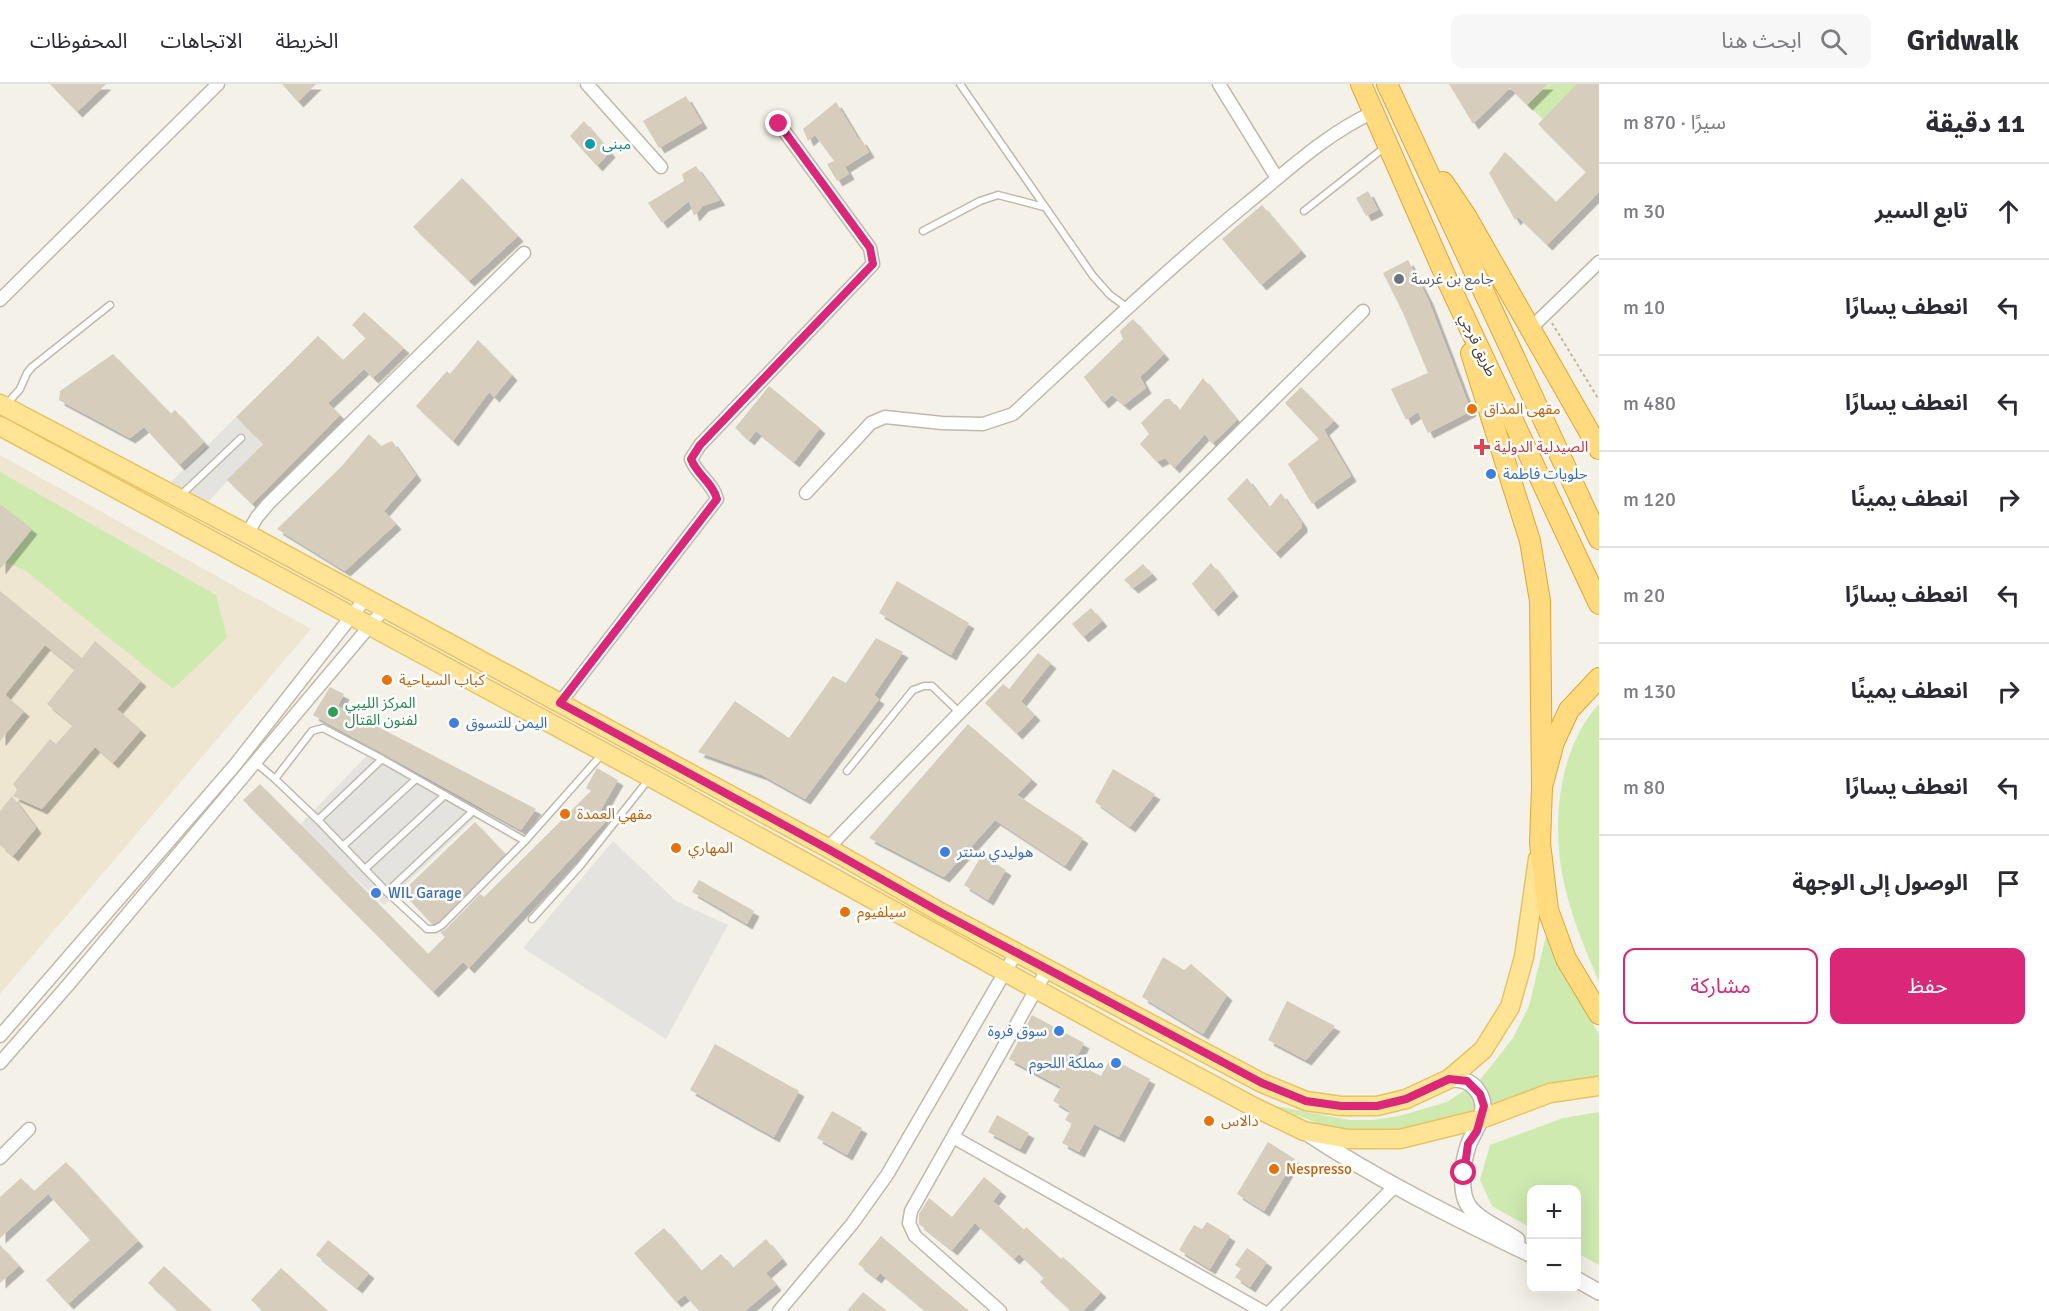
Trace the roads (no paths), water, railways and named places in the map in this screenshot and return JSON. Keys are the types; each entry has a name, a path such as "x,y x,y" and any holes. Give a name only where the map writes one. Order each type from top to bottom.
{"highway":[{"name":"طريق قرجي","path":"1361,84 1448,282 1599,604"},
{"name":"طريق قرجي","path":"1387,84 1599,539"},
{"path":"1409,132 1466,216 1599,449"},
{"path":"1448,282 1530,541 1540,602 1542,787 1540,843 1548,910 1566,959 1599,1014"},
{"path":"1542,787 1554,742 1569,710 1599,678"}],"main road":[{"path":"1,404 560,703 1016,953 1262,1083 1306,1101 1341,1106 1377,1106 1406,1099 1449,1079 1483,1050 1510,1007 1524,957 1540,843"},
{"path":"0,426 1252,1106 1304,1131 1348,1139 1400,1139 1481,1119 1550,1094 1599,1086"}],"street":[{"path":"0,300 218,84"},
{"path":"587,84 661,167"},
{"path":"1219,84 1277,178"},
{"path":"806,493 872,423 885,417 942,423 983,423 1013,414 1201,241 1327,140 1374,112"},
{"path":"560,703 717,499 715,490 704,481 691,459 700,445 873,264 870,248 779,124"},
{"path":"247,534 269,503 524,253"},
{"path":"1531,328 1599,262"},
{"path":"828,849 959,712 1363,311"},
{"path":"0,1036 235,765 365,599"},
{"path":"0,1063 384,609"},
{"path":"235,765 246,774"},
{"path":"779,1311 852,1224 887,1175 1016,953"},
{"path":"996,1309 915,1236 909,1223 912,1211 1047,969"},
{"path":"56,974 68,985"},
{"path":"1449,1079 1467,1081 1480,1094 1484,1106 1481,1119 1468,1144 1465,1159 1464,1185 1469,1206 1527,1249"},
{"path":"0,1158 29,1129"},
{"path":"1304,1131 1338,1154 1395,1186 1527,1251"},
{"path":"953,1137 1262,1311"},
{"path":"1271,1311 1395,1186"},
{"path":"1581,1282 1599,1292"}],"lane":[{"path":"960,84 1093,276 1110,295 1128,308"},
{"path":"1304,211 1388,145"},
{"path":"923,231 980,201 998,195 1045,208"},
{"path":"1,404 21,389 32,367 110,305"},
{"path":"178,497 241,438"},
{"path":"847,771 913,690 924,686 932,687 959,712"},
{"path":"275,779 312,731 319,728 382,759 525,841"},
{"path":"256,763 318,820 419,924 426,929 435,929 442,925 525,841 603,752"},
{"path":"318,820 382,759"},
{"path":"532,919 599,843 650,777"},
{"path":"343,846 416,779"},
{"path":"365,869 445,795"},
{"path":"387,892 473,811"}],"place":[{"name":"مبنى","path":"590,144"},
{"name":"جامع بن غرسة","path":"1399,279"},
{"name":"مقهى المذاق","path":"1472,409"},
{"name":"الصيدلية الدولية","path":"1482,447"},
{"name":"حلويات فاطمة","path":"1491,474"},
{"name":"كباب السياحية","path":"387,680"},
{"name":"المركز الليبي لفنون القتال","path":"333,712"},
{"name":"اليمن للتسوق","path":"454,723"},
{"name":"مقهي العمدة","path":"565,814"},
{"name":"المهاري","path":"676,848"},
{"name":"هوليدي سنتر","path":"945,852"},
{"name":"WIL Garage","path":"376,893"},
{"name":"سيلفيوم","path":"845,912"},
{"name":"سوق فروة","path":"1059,1031"},
{"name":"مملكة اللحوم","path":"1116,1063"},
{"name":"دالاس","path":"1209,1121"},
{"name":"Nespresso","path":"1274,1169"}]}
